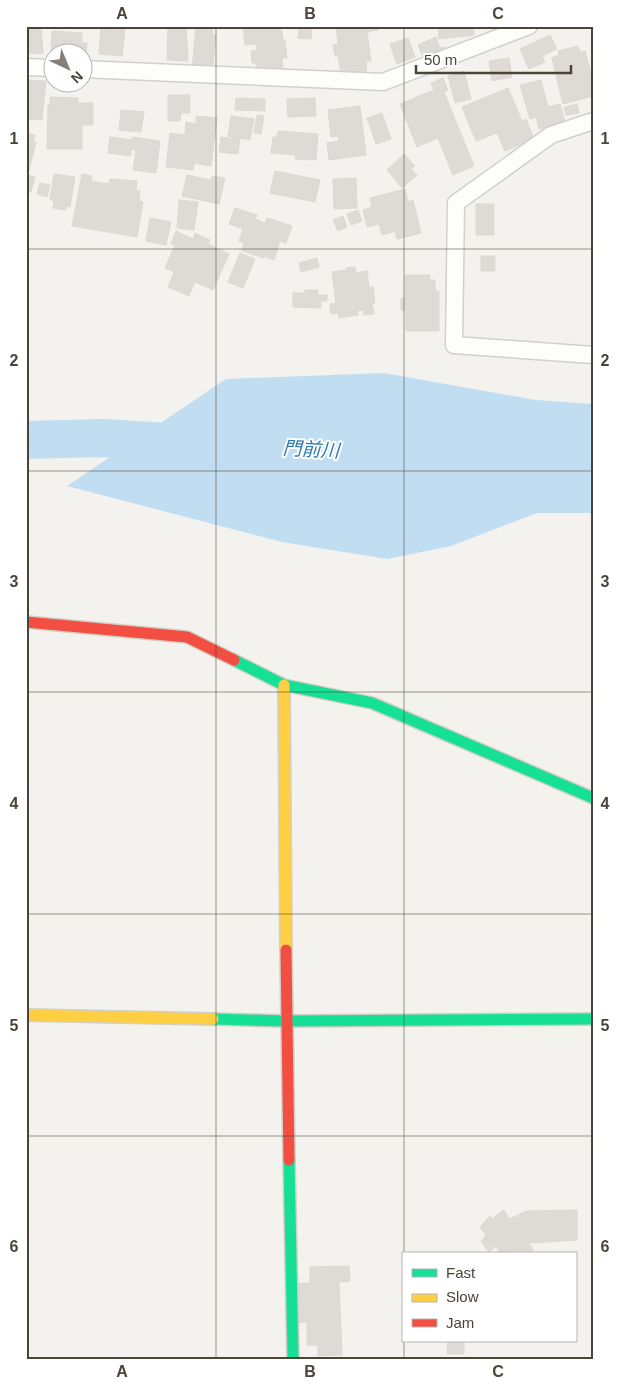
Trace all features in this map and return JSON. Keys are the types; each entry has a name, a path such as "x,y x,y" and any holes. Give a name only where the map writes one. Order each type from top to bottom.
{"street":[{"path":"92,69 384,82 529,26"},
{"path":"26,67 42,68"},
{"path":"593,121 550,134 456,203 454,345 593,355"},
{"path":"26,622 187,637 284,685 372,703 593,798"},
{"path":"284,685 286,1021 293,1359"},
{"path":"26,1015 286,1021 593,1019"}],"water":[{"path":"384,373 536,400 593,404 593,513 537,513 451,546 387,559 282,542 67,486 226,379"}],"building":[{"path":"26,26 41,26 42,53 26,54"},
{"path":"101,26 118,26 117,29 125,29 122,56 99,54"},
{"path":"168,26 186,26 188,61 167,60"},
{"path":"196,26 213,26 212,34 216,35 212,72 192,70"},
{"path":"243,26 281,26 287,58 282,58 283,71 257,74 256,63 252,63 251,51 257,50 256,44 245,45"},
{"path":"293,26 312,26 311,39 298,38 299,28"},
{"path":"336,26 377,26 378,30 367,32 371,61 366,61 367,71 341,74 338,56 335,56 333,45 338,44"},
{"path":"438,26 473,26 474,35 439,39"},
{"path":"52,31 82,33 82,42 52,42"},
{"path":"550,35 557,49 542,56 545,62 529,69 520,49"},
{"path":"436,37 440,48 444,47 446,52 425,63 418,45"},
{"path":"408,38 415,57 397,64 390,44"},
{"path":"578,46 580,52 585,51 593,81 593,96 563,104 552,58 559,55 558,51"},
{"path":"509,58 512,77 492,81 489,61"},
{"path":"464,71 471,99 455,103 448,76"},
{"path":"443,78 448,90 444,92 474,166 453,175 438,138 417,147 400,104 434,90 431,83"},
{"path":"26,80 42,81 42,92 45,92 42,120 26,119"},
{"path":"541,80 548,107 560,104 565,122 539,129 536,117 530,119 520,85"},
{"path":"508,88 522,121 526,119 534,139 505,151 497,133 504,130 476,141 462,107"},
{"path":"168,95 190,95 190,113 181,113 180,121 168,121"},
{"path":"50,97 78,98 78,103 93,103 93,125 82,125 82,149 47,149 48,105 50,105"},
{"path":"236,98 265,99 265,111 235,110"},
{"path":"315,98 316,116 288,117 287,99"},
{"path":"577,104 579,113 566,115 564,107"},
{"path":"360,106 366,155 329,160 327,143 339,141 338,136 331,137 328,110"},
{"path":"121,110 144,112 141,132 119,130"},
{"path":"382,113 391,139 376,144 367,118"},
{"path":"257,115 264,116 261,134 254,133"},
{"path":"196,116 217,118 211,166 194,163 193,170 166,167 170,133 185,135 186,122 196,124"},
{"path":"231,116 254,119 250,140 228,136"},
{"path":"278,131 318,134 316,160 295,159 296,155 271,153 273,137 277,137"},
{"path":"26,133 35,135 33,142 36,142 29,170 26,169"},
{"path":"110,137 132,140 132,137 160,141 156,173 133,170 136,150 131,149 131,156 108,153"},
{"path":"221,137 240,139 238,154 219,152"},
{"path":"404,154 415,166 411,169 417,175 402,188 387,170"},
{"path":"275,171 320,180 315,202 270,193"},
{"path":"54,174 75,177 70,207 67,206 66,210 53,208 54,201 50,200"},
{"path":"82,174 92,176 91,181 109,184 110,179 137,181 136,190 140,191 139,201 143,202 137,237 72,226"},
{"path":"26,175 35,177 31,192 26,191"},
{"path":"187,175 211,180 212,176 225,178 219,204 182,196"},
{"path":"356,178 357,208 334,209 333,179"},
{"path":"40,183 50,185 47,197 37,194"},
{"path":"405,189 408,202 413,200 421,233 397,239 395,231 382,235 379,224 367,227 363,210 372,207 370,198"},
{"path":"179,200 198,202 194,230 177,228"},
{"path":"476,204 494,204 494,235 476,235"},
{"path":"235,208 257,215 255,219 265,223 267,218 292,226 286,243 280,241 274,260 242,251 244,243 239,241 243,229 229,224"},
{"path":"358,210 362,221 351,225 347,214"},
{"path":"343,216 347,227 338,231 333,220"},
{"path":"150,218 171,222 166,245 146,241"},
{"path":"176,231 193,239 195,233 210,240 208,244 229,254 213,290 195,282 189,296 168,287 174,272 165,268 175,245 171,244"},
{"path":"240,253 255,259 243,288 228,282"},
{"path":"481,256 495,256 495,271 481,271"},
{"path":"317,258 319,267 301,272 299,263"},
{"path":"355,267 356,273 367,271 369,287 373,287 375,303 372,304 374,314 364,315 363,310 357,311 358,315 339,318 338,313 331,314 330,304 336,303 332,272"},
{"path":"405,275 430,275 430,280 435,280 435,291 439,291 439,331 406,331 406,310 401,310 401,298 405,298"},
{"path":"305,290 318,290 318,295 327,295 327,301 321,301 321,308 293,307 293,293 305,293"},
{"path":"504,1210 509,1219 527,1211 577,1210 577,1240 529,1243 533,1250 531,1252 500,1252 496,1246 489,1252 481,1241 486,1235 480,1227 490,1216 492,1219"},
{"path":"349,1266 350,1281 339,1282 342,1355 318,1356 318,1345 307,1345 307,1322 296,1323 295,1284 310,1283 310,1267"},
{"path":"448,1342 464,1342 464,1354 447,1354"}],"waterway":[{"name":"門前川","path":"26,440 103,438 186,443"}],"traffic: fast":[{"path":"234,660 284,685 372,703 593,798"},
{"path":"213,1019 286,1021 593,1019"},
{"path":"289,1160 293,1359"}],"traffic: slow":[{"path":"284,685 286,950"},
{"path":"26,1015 213,1019"}],"traffic: jam":[{"path":"26,622 187,637 234,660"},
{"path":"286,950 289,1160"}]}
